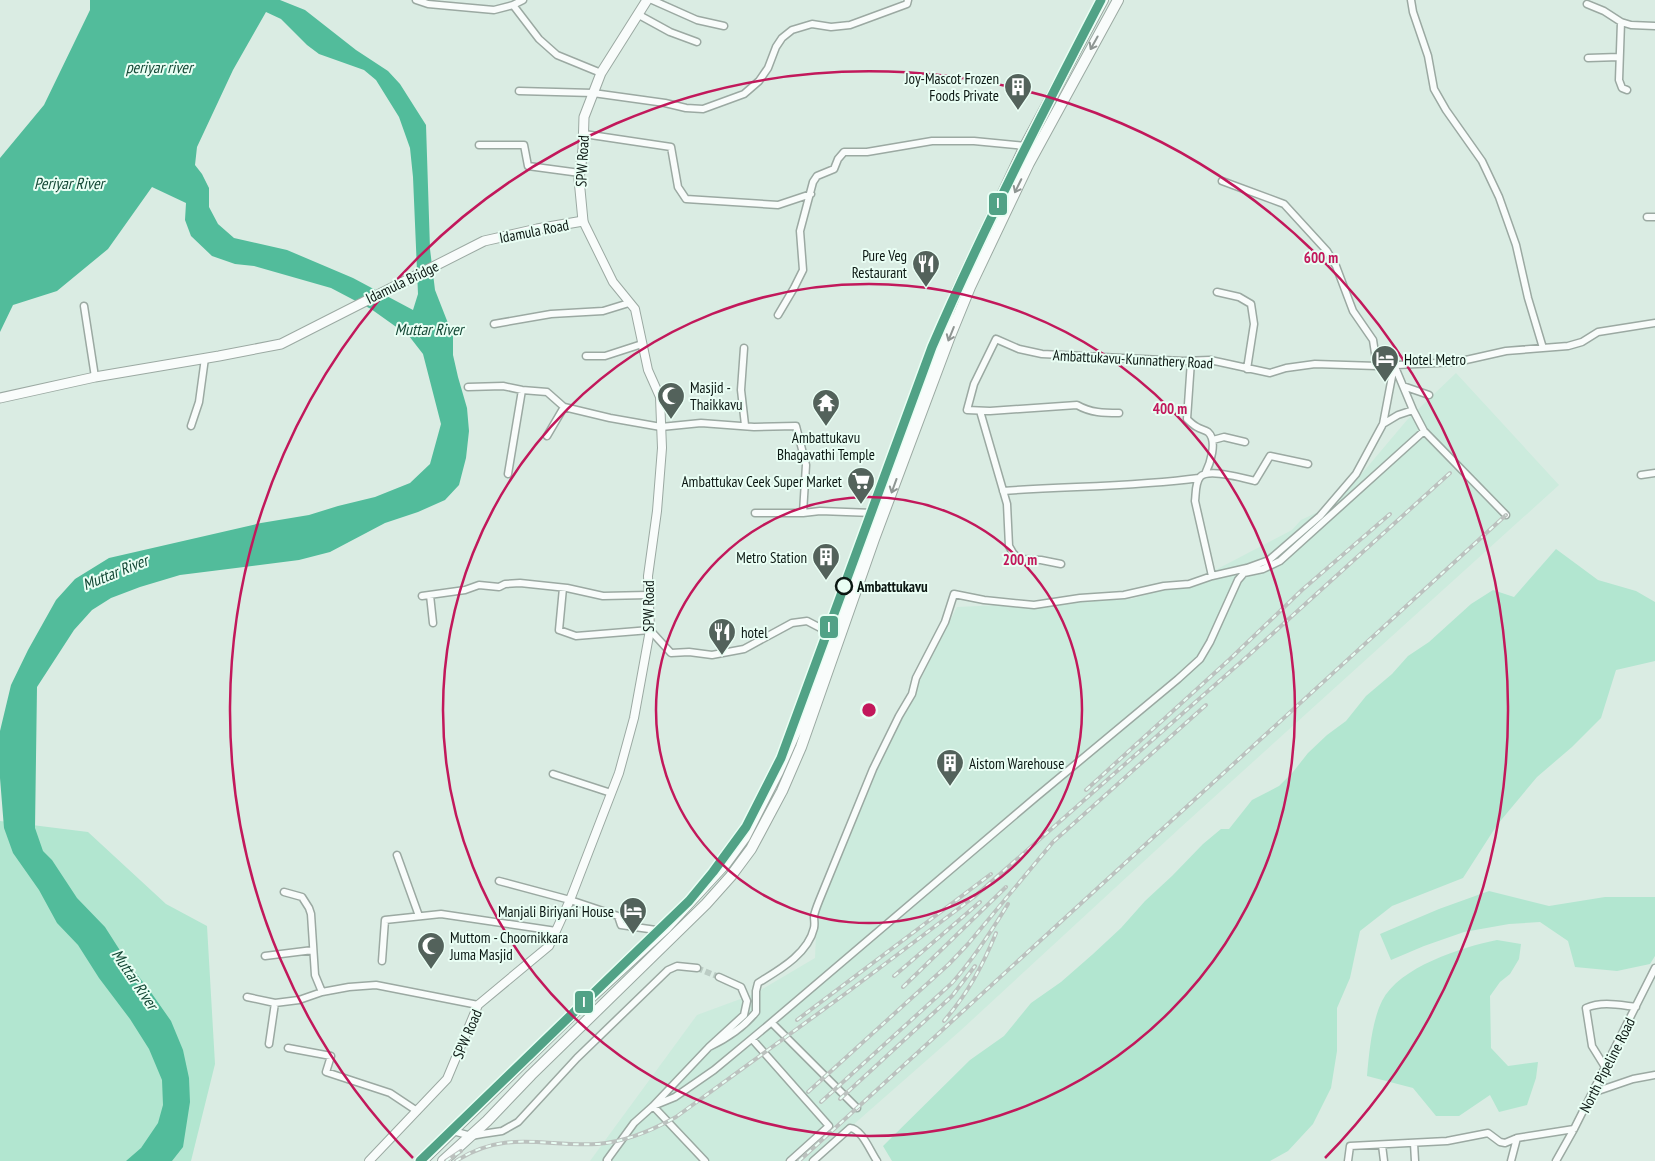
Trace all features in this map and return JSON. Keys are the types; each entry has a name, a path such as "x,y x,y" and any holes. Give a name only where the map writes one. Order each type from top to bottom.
{"highway":[{"path":"422,1161 573,1014 663,931 726,863 745,836 778,772 796,731 873,513 945,319 1025,146 1103,0"},
{"path":"443,1161 471,1136 706,904 731,876 751,849 778,799 801,747 878,530 970,287 1029,163 1118,0"}],"main road":[{"name":"SPW Road","path":"583,222 580,173 584,117 601,74 647,0"},
{"name":"Idamula Road","path":"484,241 537,228 583,222"},
{"name":"Idamula Bridge","path":"0,398 95,377 281,344 484,241"}],"street":[{"path":"416,0 428,4 494,10 523,0"},
{"path":"652,0 698,20 724,26"},
{"path":"519,91 593,93 703,109 744,94 759,81 768,68 776,47 782,38 792,30 812,24 831,27 850,24 907,4 908,0"},
{"path":"1411,0 1412,12 1428,56 1434,89 1446,110 1482,161 1499,197 1516,245 1528,298 1543,348"},
{"path":"1587,4 1604,11 1621,22 1631,25 1655,26"},
{"path":"513,5 539,38 557,56 601,74"},
{"path":"639,15 670,32 697,42"},
{"path":"1621,22 1619,80 1622,88 1627,90"},
{"path":"1588,58 1619,57"},
{"path":"584,134 671,147 678,187 686,198 778,205 810,194"},
{"path":"778,315 803,270 800,231 808,198 817,176 834,169 838,159 844,152 866,152 932,141 974,141 1025,146"},
{"path":"479,145 524,145 528,166 580,173"},
{"path":"1222,181 1284,204 1327,251 1336,266 1353,311 1373,340 1376,366"},
{"path":"1647,217 1655,217"},
{"name":"SPW Road","path":"369,1161 447,1079 478,1006 549,946 570,900 619,773 634,718 650,630 648,576 657,511 662,448 660,397 648,370 635,309 613,282 583,222"},
{"path":"1217,292 1239,297 1251,304 1254,324 1247,369"},
{"path":"494,324 551,314 603,311 629,303"},
{"path":"84,306 95,377"},
{"name":"Ambattukavu-Kunnathery Road","path":"980,411 967,410 974,384 996,338 1018,350 1042,354 1191,361 1210,360 1270,373 1286,368 1315,364 1394,366 1457,362 1506,351 1568,346 1582,342 1598,332 1655,323"},
{"path":"586,356 605,356 642,344"},
{"path":"744,348 741,390 745,425"},
{"path":"191,426 199,402 205,358"},
{"path":"1191,361 1188,419 1196,427 1208,432 1213,440 1210,460 1196,489 1195,501 1212,576"},
{"path":"1394,366 1424,431 1506,515"},
{"path":"709,1047 730,1037 747,1023 756,1012 758,983 785,966 809,940 814,928 814,917 819,901 873,769 912,694 916,678 945,622 954,594 984,600 1034,605 1080,598 1124,595 1164,586 1189,584 1269,560 1320,516 1356,474 1383,424 1394,366"},
{"path":"468,387 503,386 547,392 564,407 661,427 701,423 754,427 796,426 806,465 803,513"},
{"path":"1403,386 1429,395"},
{"path":"508,474 522,390"},
{"path":"1060,564 1041,560 1019,559 1008,546 1007,504 980,411 1077,405 1087,410 1101,413 1119,413"},
{"path":"547,436 564,407"},
{"path":"1383,424 1398,415 1413,410"},
{"path":"652,1106 675,1097 714,1070 772,1023 1200,659 1210,642 1238,580 1244,573 1263,569 1280,561 1424,431"},
{"path":"1213,440 1224,437 1245,442"},
{"path":"1003,491 1063,486 1113,486 1202,476 1212,473 1255,481 1270,456 1308,464"},
{"path":"1641,475 1655,473"},
{"path":"755,513 820,511 873,513"},
{"path":"422,596 465,590 479,585 498,587 505,584 520,583 563,588 603,596 648,595"},
{"path":"563,588 559,630 576,636 650,630 671,653 689,652 712,655 744,649 792,623 807,621 830,633"},
{"path":"430,595 433,623"},
{"path":"552,774 611,793"},
{"path":"397,855 419,916"},
{"path":"499,881 570,900 618,916 621,925 663,931"},
{"path":"284,892 302,897 309,908 315,976 322,992"},
{"path":"382,961 385,920 441,914 556,931"},
{"path":"265,956 312,950"},
{"path":"453,1131 471,1136 502,1131 518,1122 577,1058 668,970 677,966 697,968"},
{"name":"North Pipeline Road","path":"1556,1161 1655,968"},
{"path":"607,1161 634,1123 709,1047 744,1015 747,1001 741,987 719,977"},
{"path":"247,998 275,1002 299,1000 322,992 376,985 478,1006"},
{"path":"269,1044 275,1002"},
{"path":"1605,1067 1592,1046 1586,1008 1592,1005 1607,1004 1636,1007"},
{"path":"772,1023 857,1108"},
{"path":"752,1039 829,1126 790,1161"},
{"path":"288,1048 330,1056 326,1072 390,1093 417,1111"},
{"path":"1592,1093 1615,1087 1633,1079 1655,1076"},
{"path":"652,1106 705,1161"},
{"path":"813,1161 850,1128 855,1128 860,1134 877,1161"},
{"path":"1348,1161 1350,1146 1447,1141 1488,1133 1500,1142 1505,1143 1518,1138 1574,1129"},
{"path":"1511,1161 1518,1138"},
{"path":"1414,1143 1415,1161"},
{"path":"1382,1145 1384,1161"}],"shaded area":[{"path":"1456,373 1559,485 1180,828 960,1031 812,1161 590,1161 697,1015 754,994 815,958 817,912 888,744 957,607 1132,599 1202,577 1292,530 1301,520 1337,503 1407,420"},
{"path":"1556,549 1598,580 1636,591 1655,602 1655,661 1616,670 1601,718 1572,747 1537,777 1497,825 1463,878 1392,906 1360,931 1350,978 1337,1008 1337,1051 1331,1088 1313,1124 1288,1151 1270,1161 892,1161 883,1146 970,1060 1004,1036 1031,1003 1061,982 1121,928 1145,901 1203,844 1221,829 1229,829 1252,800 1279,786 1308,753 1327,735 1346,721 1366,696 1392,674 1408,656 1429,642 1471,604 1493,590 1514,597"},
{"path":"0,821 88,832 166,904 207,926 215,1064 191,1161 0,1161"},
{"path":"1489,891 1549,906 1605,897 1655,897 1655,956 1650,964 1617,971 1575,967 1568,941 1540,922 1509,924 1464,932 1391,960 1380,934 1439,909"},
{"path":"1497,940 1521,944 1519,959 1510,974 1500,982 1490,996 1491,1048 1508,1066 1538,1062 1536,1078 1527,1105 1499,1112 1490,1095 1459,1116 1436,1116 1413,1088 1367,1076 1373,1027 1382,1001 1390,989 1402,978 1433,960 1450,953"}],"water":[{"path":"90,0 280,0 305,10 356,50 388,71 400,84 426,125 430,249 435,290 453,336 453,355 467,408 469,431 466,458 459,485 445,500 418,512 385,523 330,552 299,560 180,575 111,598 92,610 74,630 37,687 35,828 43,851 52,860 77,898 105,927 128,963 171,1021 183,1050 189,1078 190,1102 183,1147 172,1161 126,1161 141,1148 158,1123 163,1105 162,1080 149,1049 130,1019 99,978 78,945 57,923 39,890 13,853 4,828 0,778 0,731 11,685 56,600 75,579 109,558 261,523 309,515 375,497 410,483 430,464 441,424 423,354 409,336 371,309 331,288 254,266 235,264 212,256 191,236 185,220 186,203 152,187 108,249 57,291 13,305 0,332 0,158 44,105 90,10","holes":["266,12 281,19 307,45 319,54 364,70 376,80 399,117 410,148 413,177 418,294 413,310 353,278 287,250 234,238 218,224 209,207 209,188 195,165 197,147 233,70"]}],"tunnel":[{"path":"697,968 719,977"}],"railway":[{"path":"456,1161 474,1151 509,1142 597,1144 618,1141 657,1127 676,1117 974,897 1249,655 1450,473"},
{"path":"1086,790 1230,659 1302,590 1390,514"},
{"path":"799,1161 1506,515"},
{"path":"808,1092 949,964 1053,842 1206,705"},
{"path":"797,1020 991,874"},
{"path":"903,987 1006,887"},
{"path":"894,976 980,902"},
{"path":"821,1102 952,983 982,945 1008,904"},
{"path":"944,1021 974,979 996,933"},
{"path":"840,1099 952,996 975,966"},
{"path":"446,1161 461,1151"}],"transit line":[{"name":"I","path":"420,1161 689,901 746,827 781,758 932,347 992,215 1101,0"}],"place":[{"name":"Joy-Mascot Frozen Foods Private","path":"1018,111"},
{"name":"Pure Veg Restaurant","path":"926,288"},
{"name":"Hotel Metro","path":"1385,383"},
{"name":"Masjid - Thaikkavu","path":"671,420"},
{"name":"Ambattukavu Bhagavathi Temple","path":"826,427"},
{"name":"Ambattukav Ceek Super Market","path":"861,505"},
{"name":"Metro Station","path":"826,581"},
{"name":"Ambattukavu","path":"844,586"},
{"name":"hotel","path":"722,656"},
{"name":"Aistom Warehouse","path":"950,787"},
{"name":"Manjali Biriyani House","path":"633,935"},
{"name":"Muttom - Choornikkara Juma Masjid","path":"431,970"}],"water label":[{"name":"periyar river","path":"159,67"},
{"name":"Periyar River","path":"69,183"},
{"name":"Muttar River","path":"429,329"},
{"name":"Muttar River","path":"115,572"},
{"name":"Muttar River","path":"135,979"}]}
